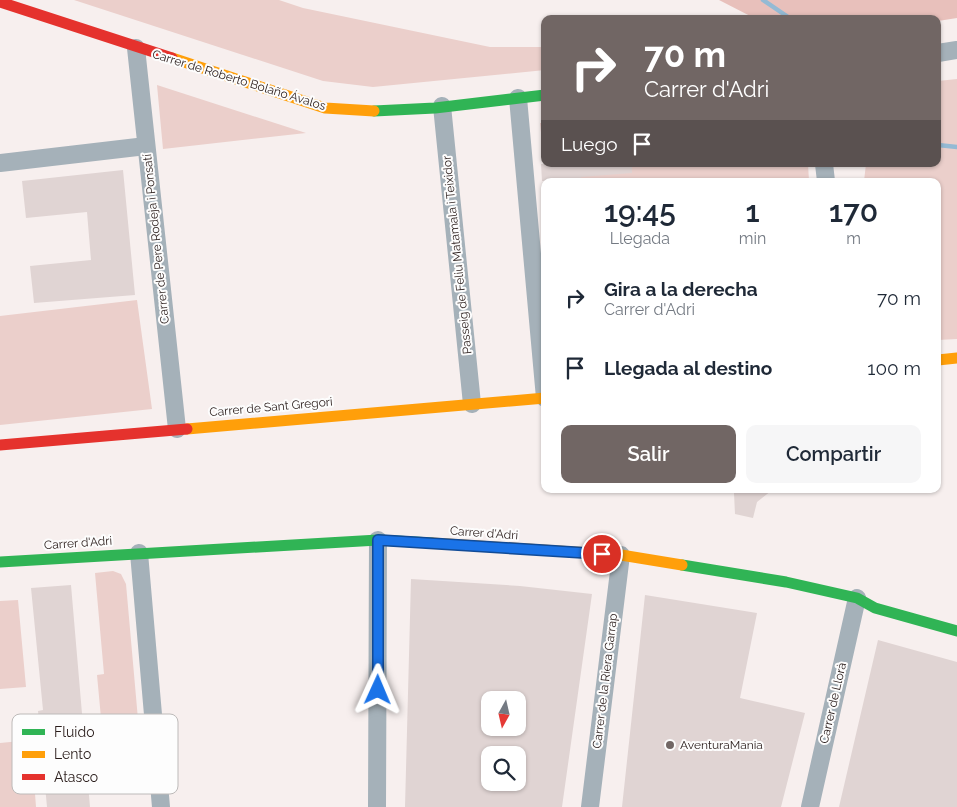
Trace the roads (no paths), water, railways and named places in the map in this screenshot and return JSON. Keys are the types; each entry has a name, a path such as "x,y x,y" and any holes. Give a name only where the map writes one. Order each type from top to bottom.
{"street":[{"name":"Carrer de Roberto Bolaño Ávalos","path":"0,2 136,48 325,108 372,113 541,95"},
{"name":"Carrer de Pere Rodeja i Ponsatí","path":"136,48 177,430"},
{"path":"941,53 957,50"},
{"path":"518,98 541,354"},
{"name":"Passeig de Feliu Matamala i Teixidor","path":"442,106 472,404"},
{"path":"0,163 146,146"},
{"path":"941,360 957,358"},
{"name":"Carrer de Sant Gregori","path":"0,445 541,398"},
{"path":"376,807 378,540"},
{"name":"Carrer d'Adri","path":"0,562 378,540 621,555 786,582 857,598 876,608 957,630"},
{"path":"139,553 154,714"},
{"name":"Carrer de la Riera Garrap","path":"590,807 621,555"},
{"name":"Carrer de Llorà","path":"810,807 857,598"},
{"path":"161,794 162,807"}],"waterway":[{"path":"763,0 785,15"},
{"path":"941,145 957,147"}],"place":[{"name":"AventuraMania","path":"670,745"}]}
